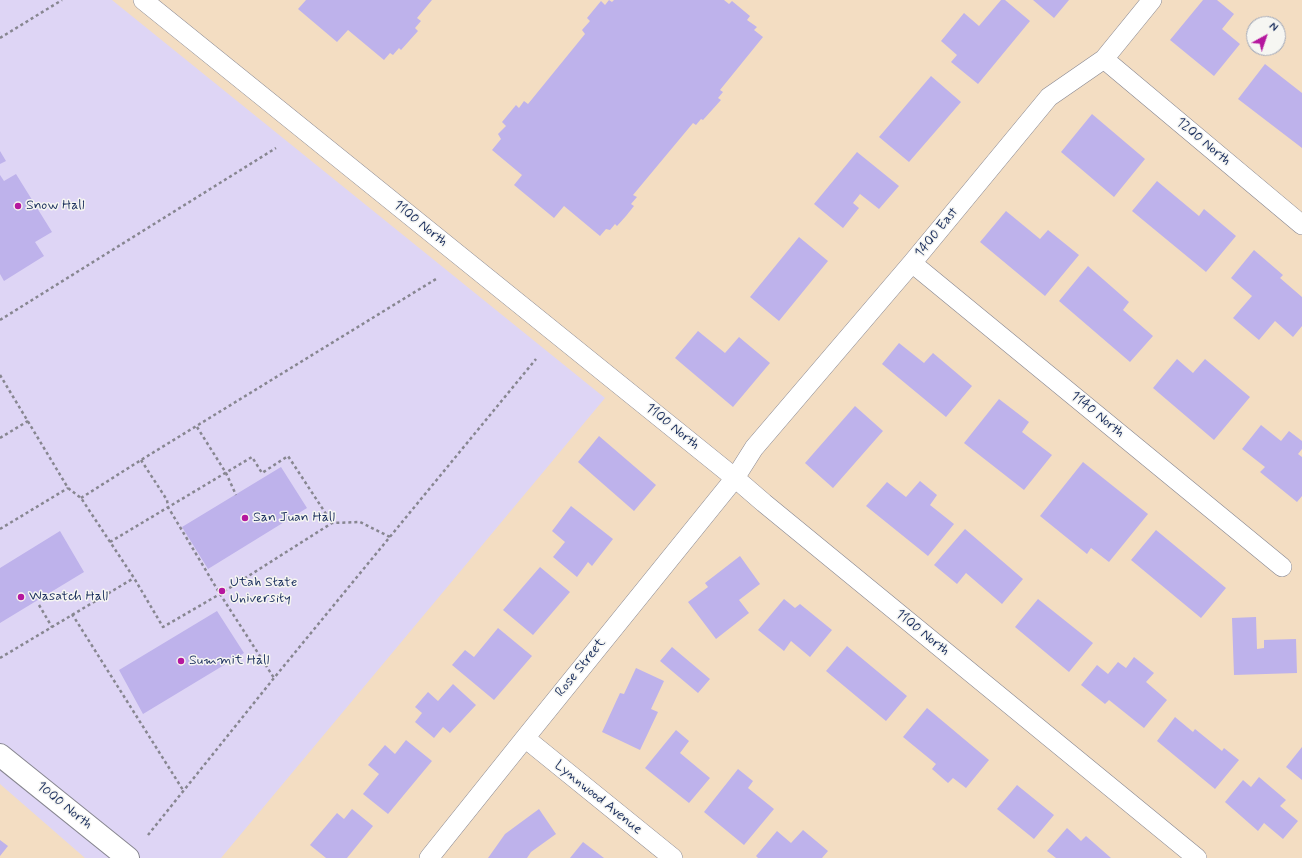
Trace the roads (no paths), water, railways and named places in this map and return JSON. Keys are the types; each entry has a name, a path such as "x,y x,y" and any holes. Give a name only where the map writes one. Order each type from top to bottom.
{"street":[{"name":"1100 North","path":"143,0 735,478 1197,858"},
{"name":"1400 East","path":"735,478 754,448 912,263 1049,97 1104,59 1152,0"},
{"name":"1200 North","path":"1104,59 1302,225"},
{"name":"1140 North","path":"912,263 1282,567"},
{"name":"Rose Street","path":"429,858 524,738 735,478"},
{"name":"Lynnwood Avenue","path":"524,738 672,858"},
{"name":"1000 North","path":"0,755 128,858"}],"place":[{"name":"Snow Hall","path":"18,206"},
{"name":"San Juan Hall","path":"245,518"},
{"name":"Utah State University","path":"222,591"},
{"name":"Wasatch Hall","path":"21,597"},
{"name":"Summit Hall","path":"181,661"}]}
